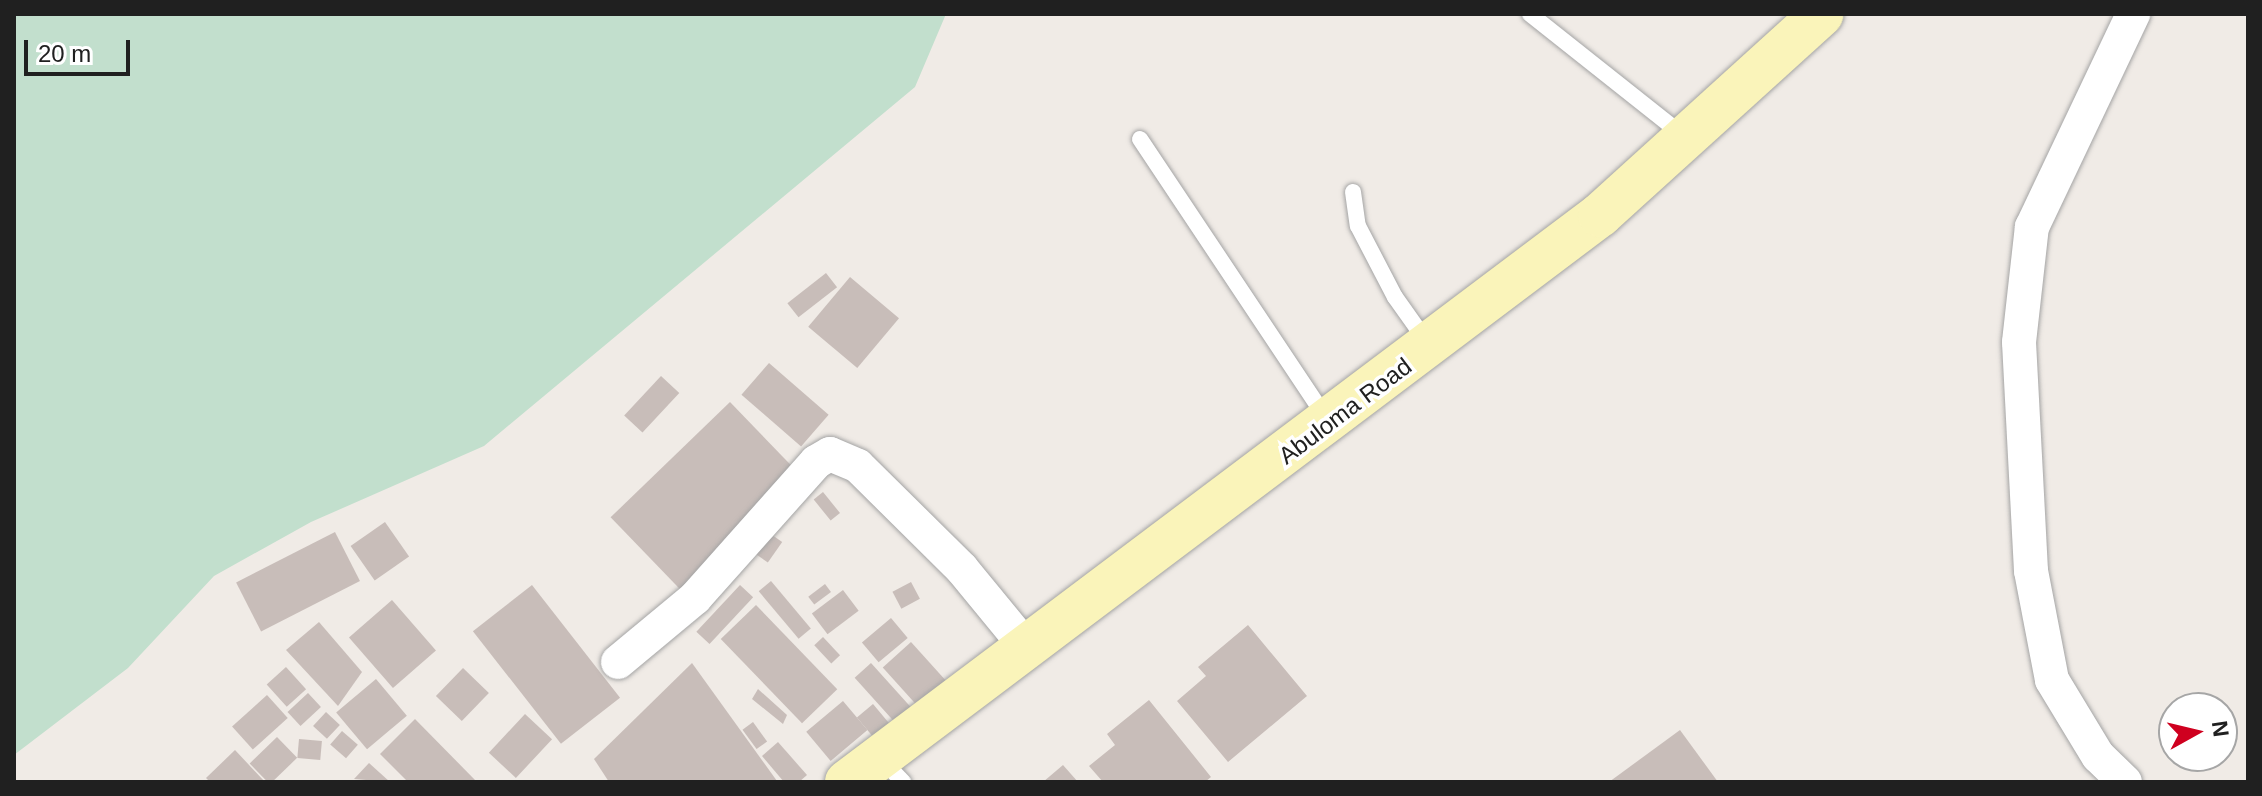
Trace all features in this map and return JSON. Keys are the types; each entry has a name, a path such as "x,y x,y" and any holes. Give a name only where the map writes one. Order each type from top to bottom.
{"street":[{"name":"Abuloma Road","path":"877,774 1027,648 1431,346 1688,140 1822,14"},
{"path":"2125,782 2098,756 2052,680 2031,571 2019,342 2032,227 2133,14"},
{"path":"618,662 695,598 816,462 830,454 858,466 962,569 1027,648"}],"lane":[{"path":"1530,14 1688,140"},
{"path":"1140,139 1329,422"},
{"path":"1353,192 1358,226 1395,297 1431,346"}],"green space":[{"path":"14,14 946,14 915,87 484,446 311,522 214,576 128,668 14,755"}],"building":[{"path":"826,273 837,287 798,317 787,303"},
{"path":"850,277 899,318 857,368 808,327"},
{"path":"769,363 829,415 801,447 741,395"},
{"path":"661,376 679,393 642,433 624,415"},
{"path":"730,402 799,474 680,589 611,517"},
{"path":"823,492 840,513 831,521 814,500"},
{"path":"385,522 409,556 375,580 351,546"},
{"path":"765,530 782,542 768,563 751,550"},
{"path":"335,532 360,581 261,631 236,582"},
{"path":"771,581 811,628 799,639 759,591"},
{"path":"911,582 920,599 901,609 892,592"},
{"path":"825,584 831,592 814,605 808,597"},
{"path":"532,585 620,698 561,744 473,631"},
{"path":"740,585 753,597 710,644 696,632"},
{"path":"843,590 859,611 828,634 812,613"},
{"path":"392,600 436,651 393,688 349,637"},
{"path":"756,605 837,689 802,723 721,639"},
{"path":"891,618 908,638 879,662 862,642"},
{"path":"319,622 362,672 338,706 286,650"},
{"path":"1248,625 1307,696 1228,762 1177,701 1206,676 1198,667"},
{"path":"823,637 840,655 831,663 814,645"},
{"path":"911,642 950,686 922,711 883,667"},
{"path":"692,663 777,781 609,782 594,759"},
{"path":"871,663 913,710 897,725 855,678"},
{"path":"286,667 306,689 287,707 267,684"},
{"path":"463,668 489,693 462,721 436,696"},
{"path":"376,679 407,716 367,749 336,712"},
{"path":"758,689 787,715 783,724 752,699"},
{"path":"308,693 321,707 300,726 288,712"},
{"path":"267,695 288,718 253,749 232,726"},
{"path":"1149,700 1211,777 1205,782 1103,782 1089,766 1115,745 1107,734"},
{"path":"843,701 867,730 831,761 806,732"},
{"path":"873,704 890,724 874,737 857,717"},
{"path":"326,712 340,725 327,739 313,726"},
{"path":"525,714 552,739 516,778 489,753"},
{"path":"415,719 477,782 408,782 380,754"},
{"path":"753,722 767,741 757,749 742,730"},
{"path":"1680,730 1718,782 1609,782"},
{"path":"342,731 358,745 346,758 330,745"},
{"path":"277,737 297,758 272,782 268,782 250,763"},
{"path":"299,739 322,741 320,760 297,758"},
{"path":"778,742 807,775 799,782 784,782 762,756"},
{"path":"235,750 265,782 210,782 206,778"},
{"path":"369,763 390,782 354,779"},
{"path":"1063,765 1078,782 1043,782"}]}
